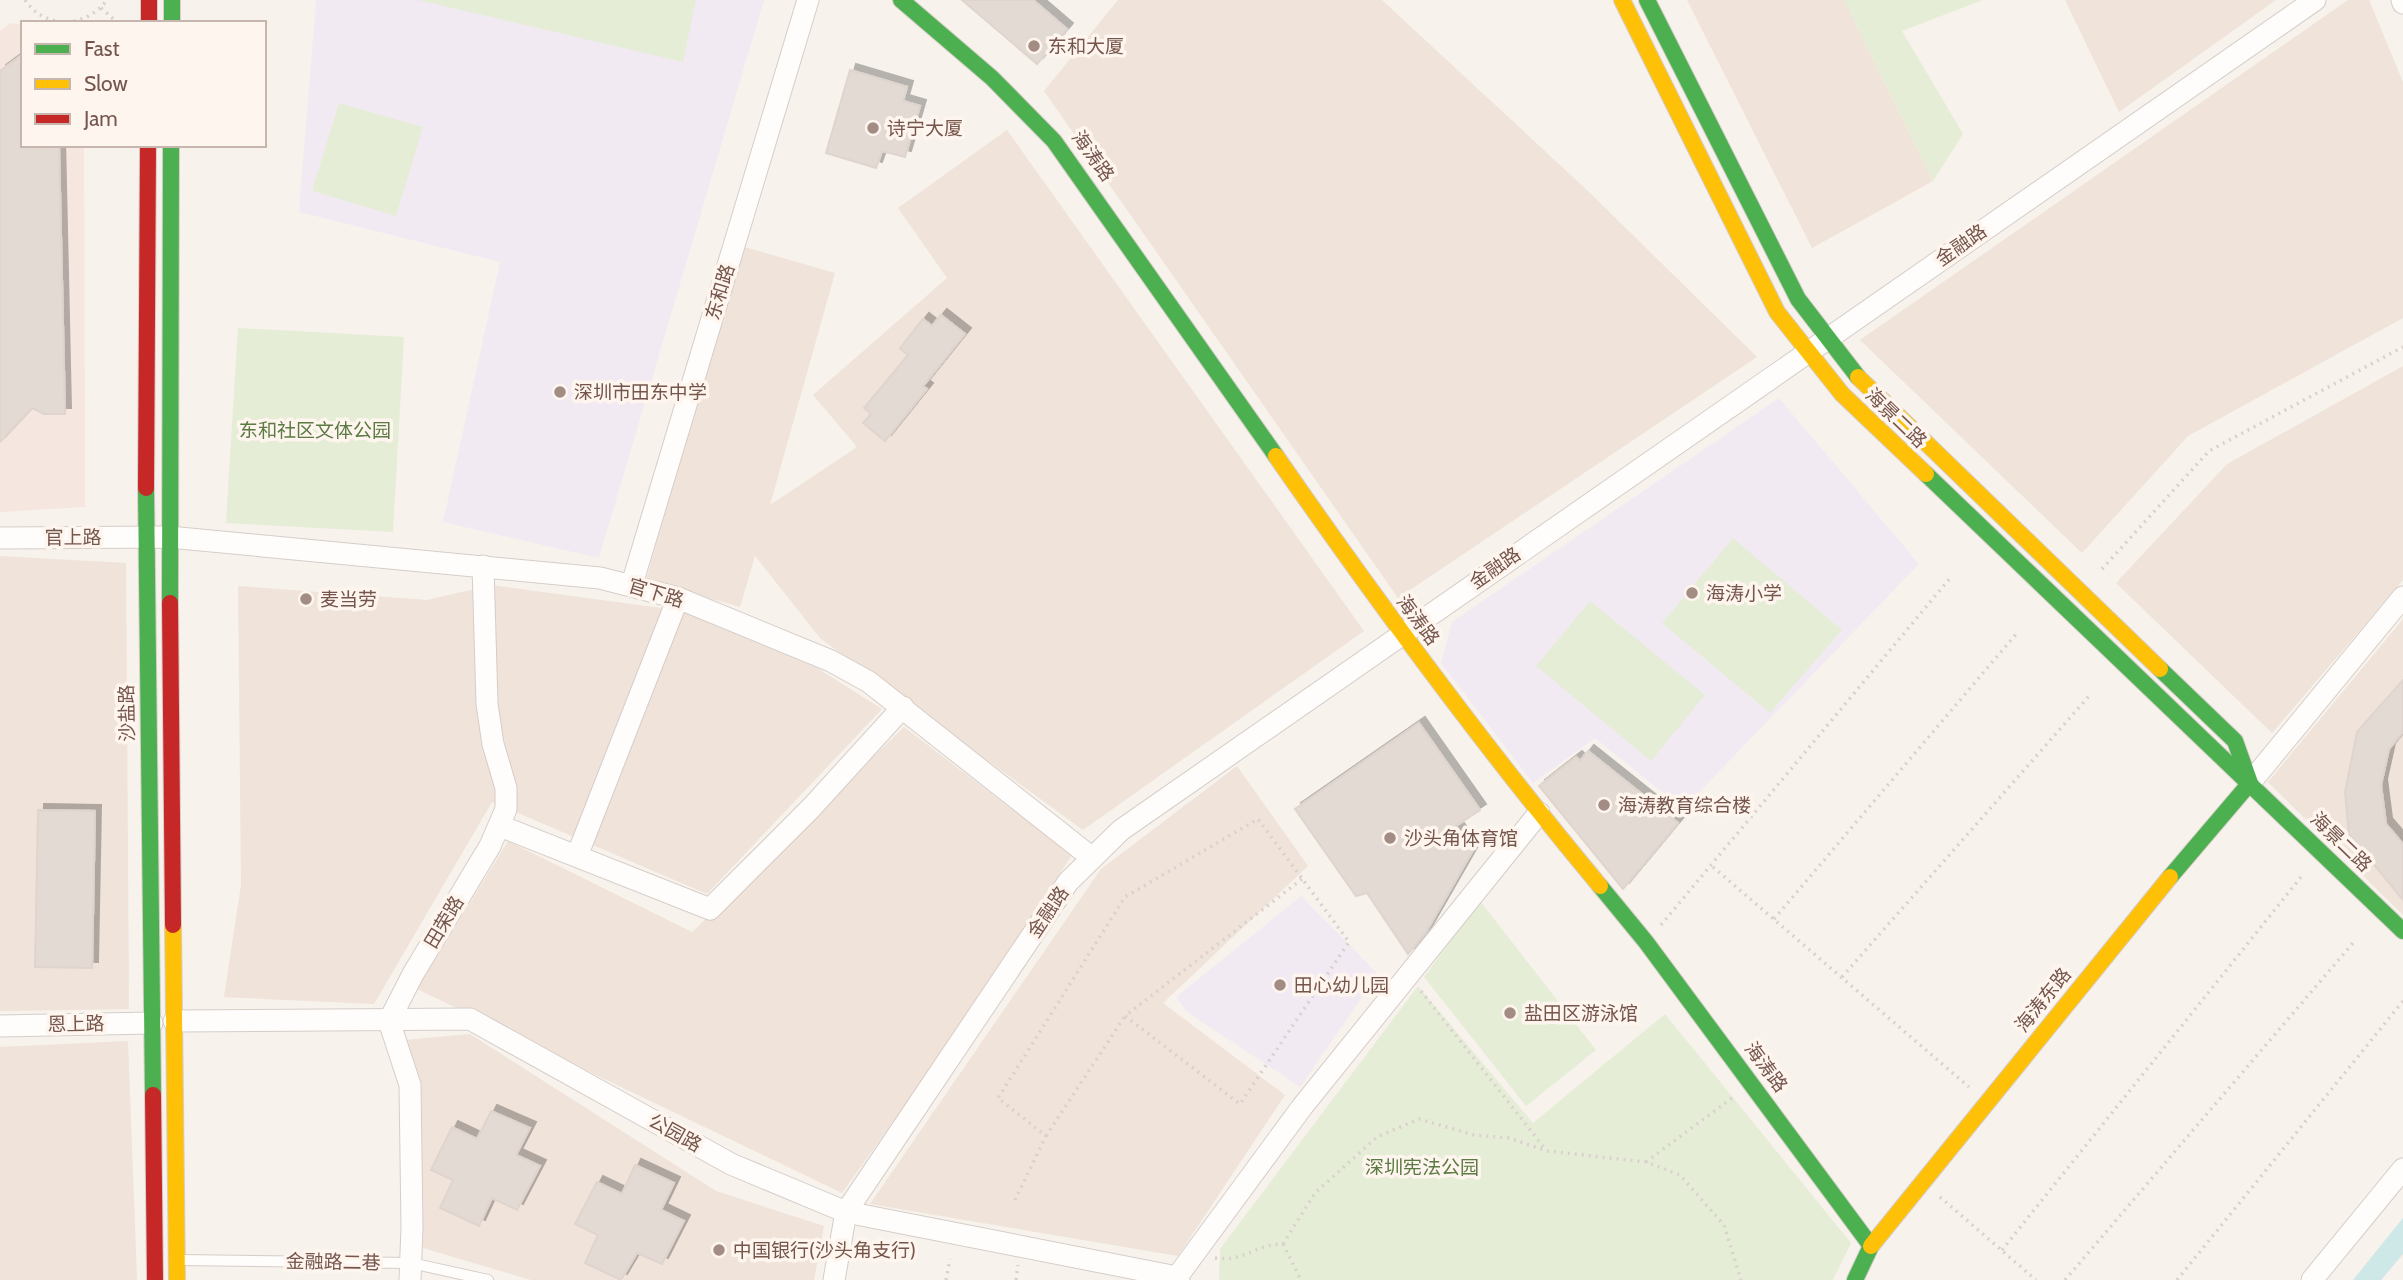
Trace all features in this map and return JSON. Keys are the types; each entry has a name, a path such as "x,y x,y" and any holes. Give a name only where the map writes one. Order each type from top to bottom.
{"street":[{"path":"149,0 149,21"},
{"path":"172,0 172,21"},
{"name":"东和路","path":"632,584 807,0"},
{"name":"海涛路","path":"901,0 1016,97 1046,128 1402,633 1539,813 1646,942 1871,1246"},
{"name":"海景二路","path":"1622,0 1777,312 1842,394 2403,931"},
{"name":"海景二路","path":"1647,0 1798,299 1827,337 1861,381 2235,741 2250,783"},
{"name":"金融路","path":"834,1280 846,1212 1060,893 1091,857 1130,823 2315,0"},
{"name":"沙盐路","path":"148,147 146,536 155,1280"},
{"path":"171,147 169,537 177,1280"},
{"name":"官下路","path":"146,536 600,578 632,584 678,598 831,661 903,707 1091,857"},
{"name":"官上路","path":"0,538 146,536"},
{"name":"田荣路","path":"389,1021 401,994 500,826 506,808 506,788 493,744 487,704 484,566"},
{"path":"2250,783 2403,597"},
{"path":"577,856 678,598"},
{"path":"500,826 710,909 812,807 903,707"},
{"name":"海涛东路","path":"1871,1246 2219,816 2250,783"},
{"path":"1178,1278 1301,1107 1539,813"},
{"name":"公园路","path":"174,1021 470,1019 731,1164 846,1212 1178,1278"},
{"path":"389,1021 410,1085 410,1272"},
{"name":"恩上路","path":"0,1026 152,1023"},
{"path":"2312,1280 2403,1169"},
{"path":"1855,1280 1871,1246"}],"lane":[{"name":"金融路二巷","path":"177,1260 410,1272 488,1280"}],"path":[{"path":"25,0 40,15 51,21"},
{"path":"79,21 101,8 107,0"},
{"path":"101,8 116,21"},
{"path":"2102,569 2209,451 2403,346"},
{"path":"1646,942 1713,867 1951,577"},
{"path":"1774,919 2017,633"},
{"path":"1842,977 2090,695"},
{"path":"1046,1136 998,1098 1125,897 1258,819 1349,942 1240,1104 1125,1016"},
{"path":"1713,867 1987,1102"},
{"path":"2002,1250 2301,877"},
{"path":"1015,1200 1046,1136 1125,1016 1302,879"},
{"path":"2065,1280 2353,943"},
{"path":"1409,975 1548,1151"},
{"path":"2177,1280 2403,1000"},
{"path":"1646,1162 1752,1083"},
{"path":"1283,1244 1315,1194 1325,1184 1377,1137 1419,1119 1474,1135 1509,1138 1548,1151 1646,1162 1681,1175 1724,1225 1741,1280"},
{"path":"1922,1181 2036,1280"},
{"path":"1192,1256 1234,1260 1263,1244 1283,1244"},
{"path":"1283,1244 1300,1280"},
{"path":"946,1280 950,1259"},
{"path":"1016,1280 1018,1264"}],"shaded area":[{"name":"深圳市田东中学","path":"316,0 764,0 599,558 443,522 500,262 299,212"},
{"path":"1118,0 1382,0 1589,192 1757,357 1398,598 1044,91"},
{"path":"1687,0 1844,0 1933,181 1812,248"},
{"path":"2065,0 2276,0 2119,112"},
{"path":"2348,0 2369,0 2403,82 2403,318 2188,436 2082,553 1860,340"},
{"path":"10,23 21,25 21,147 84,147 85,507 0,512 0,31"},
{"path":"1007,130 1364,631 1083,830 821,639 755,556 740,607 646,580 741,246 835,273 770,505 857,447 813,395 947,278 898,208"},
{"path":"2403,366 2403,580 2272,733 2116,583 2227,464"},
{"name":"海涛小学","path":"1779,398 1919,564 1683,809 1595,738 1533,783 1441,663 1452,622"},
{"path":"0,556 126,563 129,1009 0,1011"},
{"path":"492,585 683,611 817,668 882,709 707,894 492,802 374,1004 224,997 241,885 238,586 427,600"},
{"path":"2403,619 2403,915 2268,782"},
{"path":"904,727 1072,855 942,1053 842,1193 417,989 508,841 692,932"},
{"path":"1237,766 1308,866 1163,1003 1285,1095 1178,1256 870,1204 1101,869"},
{"name":"田心幼儿园","path":"1301,896 1378,974 1300,1087 1187,1012 1176,997"},
{"path":"470,1034 716,1191 824,1226 814,1280 531,1280 423,1248 419,1082 404,1040"},
{"path":"128,1041 137,1280 0,1280 0,1047"}],"green space":[{"path":"418,0 696,0 683,62"},
{"path":"1844,0 1983,0 1902,31 1963,134 1933,181"},
{"path":"339,103 423,127 396,216 312,191"},
{"name":"东和社区文体公园","path":"238,328 404,337 393,532 226,523"},
{"path":"1733,538 1842,630 1770,713 1662,623"},
{"path":"1590,601 1705,695 1651,761 1536,666"},
{"name":"盐田区游泳馆","path":"1480,901 1596,1050 1526,1106 1424,977"},
{"name":"深圳宪法公园","path":"1418,986 1533,1123 1665,1014 1851,1243 1833,1280 1219,1280 1220,1249"}],"water":[{"path":"2403,1218 2403,1254 2381,1280 2353,1280"}],"building":[{"name":"东和大厦","path":"962,0 1033,0 1067,29 1037,64"},
{"path":"21,55 21,147 59,147 65,414 44,414 32,408 0,442 0,71"},
{"name":"诗宁大厦","path":"850,70 907,87 903,101 920,106 905,157 882,151 876,168 826,153"},
{"path":"941,315 965,334 923,386 927,389 885,441 863,423 871,414 864,408 908,355 900,348 923,319 932,326"},
{"path":"2403,680 2403,732 2389,749 2381,785 2386,824 2403,844 2403,900 2349,834 2345,792 2357,732"},
{"name":"沙头角体育馆","path":"1419,723 1480,810 1456,826 1473,850 1426,932 1408,954 1367,893 1356,896 1295,809"},
{"name":"海涛教育综合楼","path":"1588,751 1678,823 1623,889 1539,786 1576,757 1580,761"},
{"path":"38,810 95,811 92,968 35,967"},
{"path":"491,1111 530,1128 516,1155 540,1166 517,1210 492,1198 479,1226 440,1208 453,1180 431,1170 452,1127 477,1139"},
{"path":"635,1165 674,1183 661,1210 684,1221 662,1264 637,1253 621,1280 585,1263 598,1235 575,1224 597,1182 622,1194"}],"traffic: fast":[{"path":"172,0 172,21"},
{"path":"901,0 992,78 1054,141 1276,456"},
{"path":"1647,0 1798,299 1858,377"},
{"path":"170,603 171,147"},
{"path":"1926,474 2403,931"},
{"path":"146,488 153,1095"},
{"path":"2160,669 2235,741 2250,783"},
{"path":"2170,877 2250,783"},
{"path":"1600,886 1646,942 1871,1246 1855,1280"}],"traffic: slow":[{"path":"1622,0 1777,312 1842,394 1926,474"},
{"path":"1858,377 2160,669"},
{"path":"1276,456 1433,674 1600,886"},
{"path":"1871,1246 2170,877"},
{"path":"173,925 177,1280"}],"traffic: jam":[{"path":"149,0 149,21"},
{"path":"146,488 148,147"},
{"path":"170,603 173,925"},
{"path":"153,1095 155,1280"}],"place":[{"name":"东和大厦","path":"1034,46"},
{"name":"诗宁大厦","path":"873,128"},
{"name":"深圳市田东中学","path":"560,392"},
{"name":"海涛小学","path":"1692,593"},
{"name":"麦当劳","path":"306,599"},
{"name":"海涛教育综合楼","path":"1604,805"},
{"name":"沙头角体育馆","path":"1390,838"},
{"name":"田心幼儿园","path":"1280,985"},
{"name":"盐田区游泳馆","path":"1510,1013"},
{"name":"中国银行(沙头角支行)","path":"719,1250"}]}
